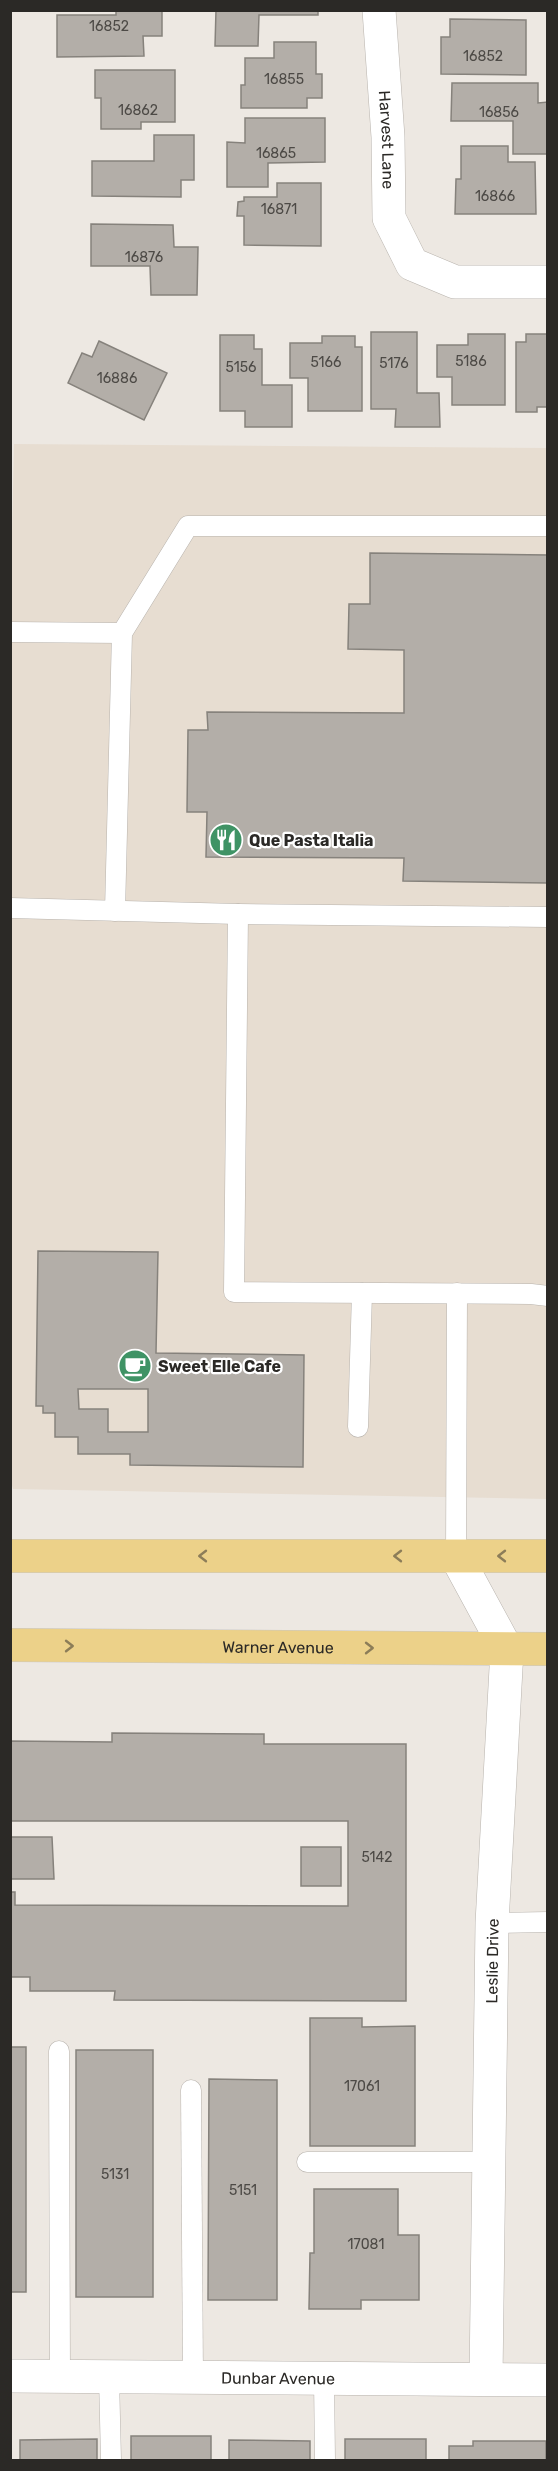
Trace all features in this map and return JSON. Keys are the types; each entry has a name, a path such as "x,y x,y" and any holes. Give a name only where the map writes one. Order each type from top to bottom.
{"main road":[{"path":"10,1556 548,1556"},
{"name":"Warner Avenue","path":"10,1645 548,1649"}],"street":[{"name":"Harvest Lane","path":"379,10 387,126 388,218 412,264 455,282 548,282"},
{"path":"456,1556 507,1650"},
{"name":"Leslie Drive","path":"486,2379 492,1923 507,1650"},
{"name":"Dunbar Avenue","path":"10,2376 548,2380"}],"lane":[{"path":"115,911 122,633 188,526 548,526"},
{"path":"10,632 122,633"},
{"path":"10,908 238,914 548,917"},
{"path":"238,914 234,1292 457,1293 548,1296"},
{"path":"358,1427 362,1293"},
{"path":"456,1556 457,1293"},
{"path":"492,1923 548,1922"},
{"path":"59,2051 60,2376"},
{"path":"191,2090 193,2378"},
{"path":"307,2162 489,2162"},
{"path":"109,2377 111,2460"},
{"path":"324,2379 325,2460"}],"shaded area":[{"path":"14,444 547,448 547,1499 13,1489 11,1482 10,623"}],"building":[{"path":"116,10 162,10 162,36 143,36 144,56 57,57 57,15 116,15"},
{"path":"216,10 318,10 318,15 259,15 258,46 215,46"},
{"path":"450,19 526,20 526,75 441,74 441,37 450,37"},
{"path":"274,42 316,42 316,74 322,74 322,98 307,98 307,108 241,108 241,85 245,85 245,58 274,58"},
{"path":"95,70 175,70 175,122 141,122 141,129 101,129 101,98 95,98"},
{"path":"452,83 538,83 538,103 548,102 548,154 513,154 513,121 451,121"},
{"path":"245,118 325,118 325,162 268,163 268,187 227,187 227,142 245,143"},
{"path":"154,135 194,135 194,180 181,180 181,197 92,196 92,161 154,161"},
{"path":"461,146 508,146 508,162 535,162 536,214 455,214 456,179 461,179"},
{"path":"277,183 321,183 321,246 244,245 244,216 237,216 238,202 244,201 244,197 277,197"},
{"path":"91,224 173,225 174,247 198,247 197,295 151,295 150,266 91,266"},
{"path":"371,332 417,332 417,393 439,393 440,427 395,427 396,409 371,409"},
{"path":"468,334 505,334 505,405 452,405 452,377 437,377 437,345 468,345"},
{"path":"526,334 548,334 548,407 537,407 537,412 516,412 516,342 526,342"},
{"path":"220,335 254,335 254,349 262,349 262,385 292,385 292,427 245,427 245,411 220,411"},
{"path":"322,336 355,336 355,347 362,347 362,411 308,411 308,378 290,378 290,343 322,343"},
{"path":"99,341 167,373 144,420 68,383 82,353 92,357"},
{"path":"370,553 548,555 548,883 403,881 404,858 206,857 207,812 187,812 188,730 208,730 207,712 404,713 404,650 348,649 349,604 370,604"},
{"path":"38,1251 158,1252 156,1353 304,1355 303,1467 130,1465 130,1454 78,1454 78,1437 55,1437 55,1413 43,1413 43,1406 36,1406","holes":["78,1389 148,1389 148,1432 108,1432 108,1409 79,1409"]},
{"path":"112,1733 264,1734 264,1744 406,1744 406,2001 114,2000 115,1991 30,1991 30,1977 10,1977 10,1892 15,1892 15,1905 348,1906 348,1821 10,1821 10,1741 112,1742"},
{"path":"10,1837 52,1837 54,1879 10,1879"},
{"path":"301,1847 341,1847 341,1886 301,1886"},
{"path":"310,2018 362,2018 362,2027 415,2026 415,2146 310,2146"},
{"path":"10,2047 26,2047 26,2292 10,2292"},
{"path":"76,2050 153,2050 153,2297 76,2297"},
{"path":"209,2079 277,2080 277,2300 208,2300"},
{"path":"314,2189 398,2189 398,2235 419,2235 419,2300 361,2300 361,2309 309,2309 310,2253 314,2253"},
{"path":"131,2436 211,2436 211,2460 131,2460"},
{"path":"97,2439 97,2460 20,2460 20,2440"},
{"path":"345,2439 426,2439 426,2460 345,2460"},
{"path":"229,2440 310,2441 310,2460 229,2460"},
{"path":"473,2441 546,2441 546,2460 449,2460 449,2446 473,2446"}],"place":[{"name":"Que Pasta Italia","path":"226,840"},
{"name":"Sweet Elle Cafe","path":"135,1366"}]}
